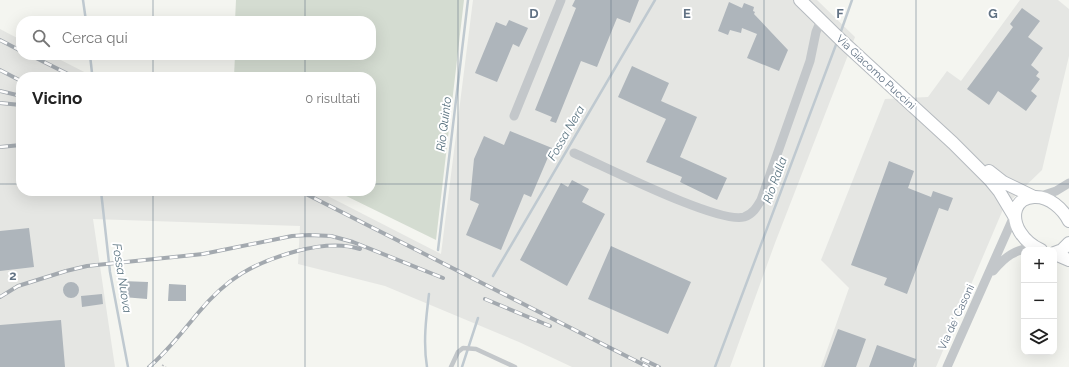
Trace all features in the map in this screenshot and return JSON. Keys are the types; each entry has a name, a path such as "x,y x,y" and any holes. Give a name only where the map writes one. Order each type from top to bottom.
{"main road":[{"name":"Via Giacomo Puccini","path":"800,0 838,38 953,143 990,180 999,191 1014,216 1020,233 1036,247"},
{"name":"Via Giacomo Puccini","path":"953,143 997,178 1010,186 1052,202 1066,215 1069,221"},
{"path":"1014,216 1016,208 1022,201 1036,197"},
{"path":"1057,253 1069,243"},
{"path":"1057,255 1069,260"}],"street":[{"path":"514,116 561,0"},
{"path":"574,153 692,206 726,216 744,217 755,210 761,200 810,61 816,32 821,20"},
{"path":"1036,197 1056,191 1069,183"},
{"name":"Via de' Casoni","path":"947,367 1014,216"},
{"name":"Via de' Casoni","path":"987,278 1008,255 1021,251"}],"lane":[{"path":"451,367 458,352 463,348 472,348 515,367"}],"path":[{"path":"162,365 166,367"}],"shaded area":[{"path":"236,0 464,0 436,240 346,196 376,196 376,72 234,72 235,60 376,60 376,16 235,16"},
{"path":"473,0 817,0 855,37 775,243 730,367 572,367 519,342 385,286 298,264 300,226 93,219 115,367 0,367 0,29 16,37 16,60 61,60 84,72 16,72 16,196 328,196 441,254"},
{"path":"1020,0 1058,0 1069,9 1069,56 1042,170 1004,207 936,367 821,367 849,288 821,260 885,99 928,97 947,71 961,81"}],"building":[{"path":"575,0 639,0 630,23 617,18 597,67 581,61 556,123 550,121 552,117 535,110 576,8 572,6"},
{"path":"729,2 742,8 744,3 754,7 754,14 788,50 779,71 747,58 757,34 742,28 741,33 730,30 728,35 718,31"},
{"path":"1022,8 1040,21 1028,37 1043,48 1031,65 1039,72 1036,76 1040,79 1031,91 1037,96 1026,111 998,91 989,105 967,89 1013,27 1010,24"},
{"path":"509,20 528,28 519,47 513,44 497,82 475,73 496,22 506,26"},
{"path":"632,66 669,83 661,101 697,117 680,157 727,178 717,200 680,182 682,177 646,162 666,119 618,97"},
{"path":"510,131 552,148 531,197 524,194 501,250 466,235 479,204 470,200 474,159 484,136 504,145"},
{"path":"889,161 914,171 908,188 931,197 933,191 953,198 948,211 939,208 907,294 884,285 887,278 851,265"},
{"path":"572,180 589,189 582,202 605,214 567,286 520,260 561,183 568,187"},
{"path":"29,228 34,267 0,271 0,231"},
{"path":"611,246 691,282 668,334 588,299"},
{"path":"122,281 148,282 147,299 123,297"},
{"path":"68,282 74,282 79,287 77,296 74,298 68,298 63,293 63,287"},
{"path":"169,284 186,285 186,301 168,301"},
{"path":"102,294 103,304 82,307 81,296"},
{"path":"61,320 65,367 0,367 0,325"},
{"path":"838,329 866,339 856,367 824,367"},
{"path":"877,345 916,359 913,367 869,367"}],"waterway":[{"name":"Fossa Nuova","path":"83,0 85,16"},
{"name":"Rio Quinto","path":"438,250 468,0"},
{"name":"Fossa Nera","path":"493,276 655,0"},
{"name":"Rio Ralla","path":"840,34 852,0"},
{"name":"Rio Ralla","path":"715,367 837,42"},
{"name":"Fossa Nuova","path":"91,60 92,72"},
{"name":"Fossa Nuova","path":"102,196 110,272 128,367"},
{"name":"Rio Quinto","path":"427,367 425,340 429,294"},
{"name":"Fossa Nera","path":"462,367 478,318"}],"railway":[{"path":"0,40 16,48"},
{"path":"40,60 64,72"},
{"path":"0,70 16,78"},
{"path":"0,91 16,95"},
{"path":"0,103 16,105"},
{"path":"0,147 16,145"},
{"path":"310,196 648,367"},
{"path":"0,297 18,286 87,266 203,254 292,236 309,235 331,236 353,242 443,278"},
{"path":"149,367 169,348 209,301 230,281 242,273 267,261 304,249 337,246 360,249"},
{"path":"485,299 550,326"},
{"path":"642,359 659,367"}]}
